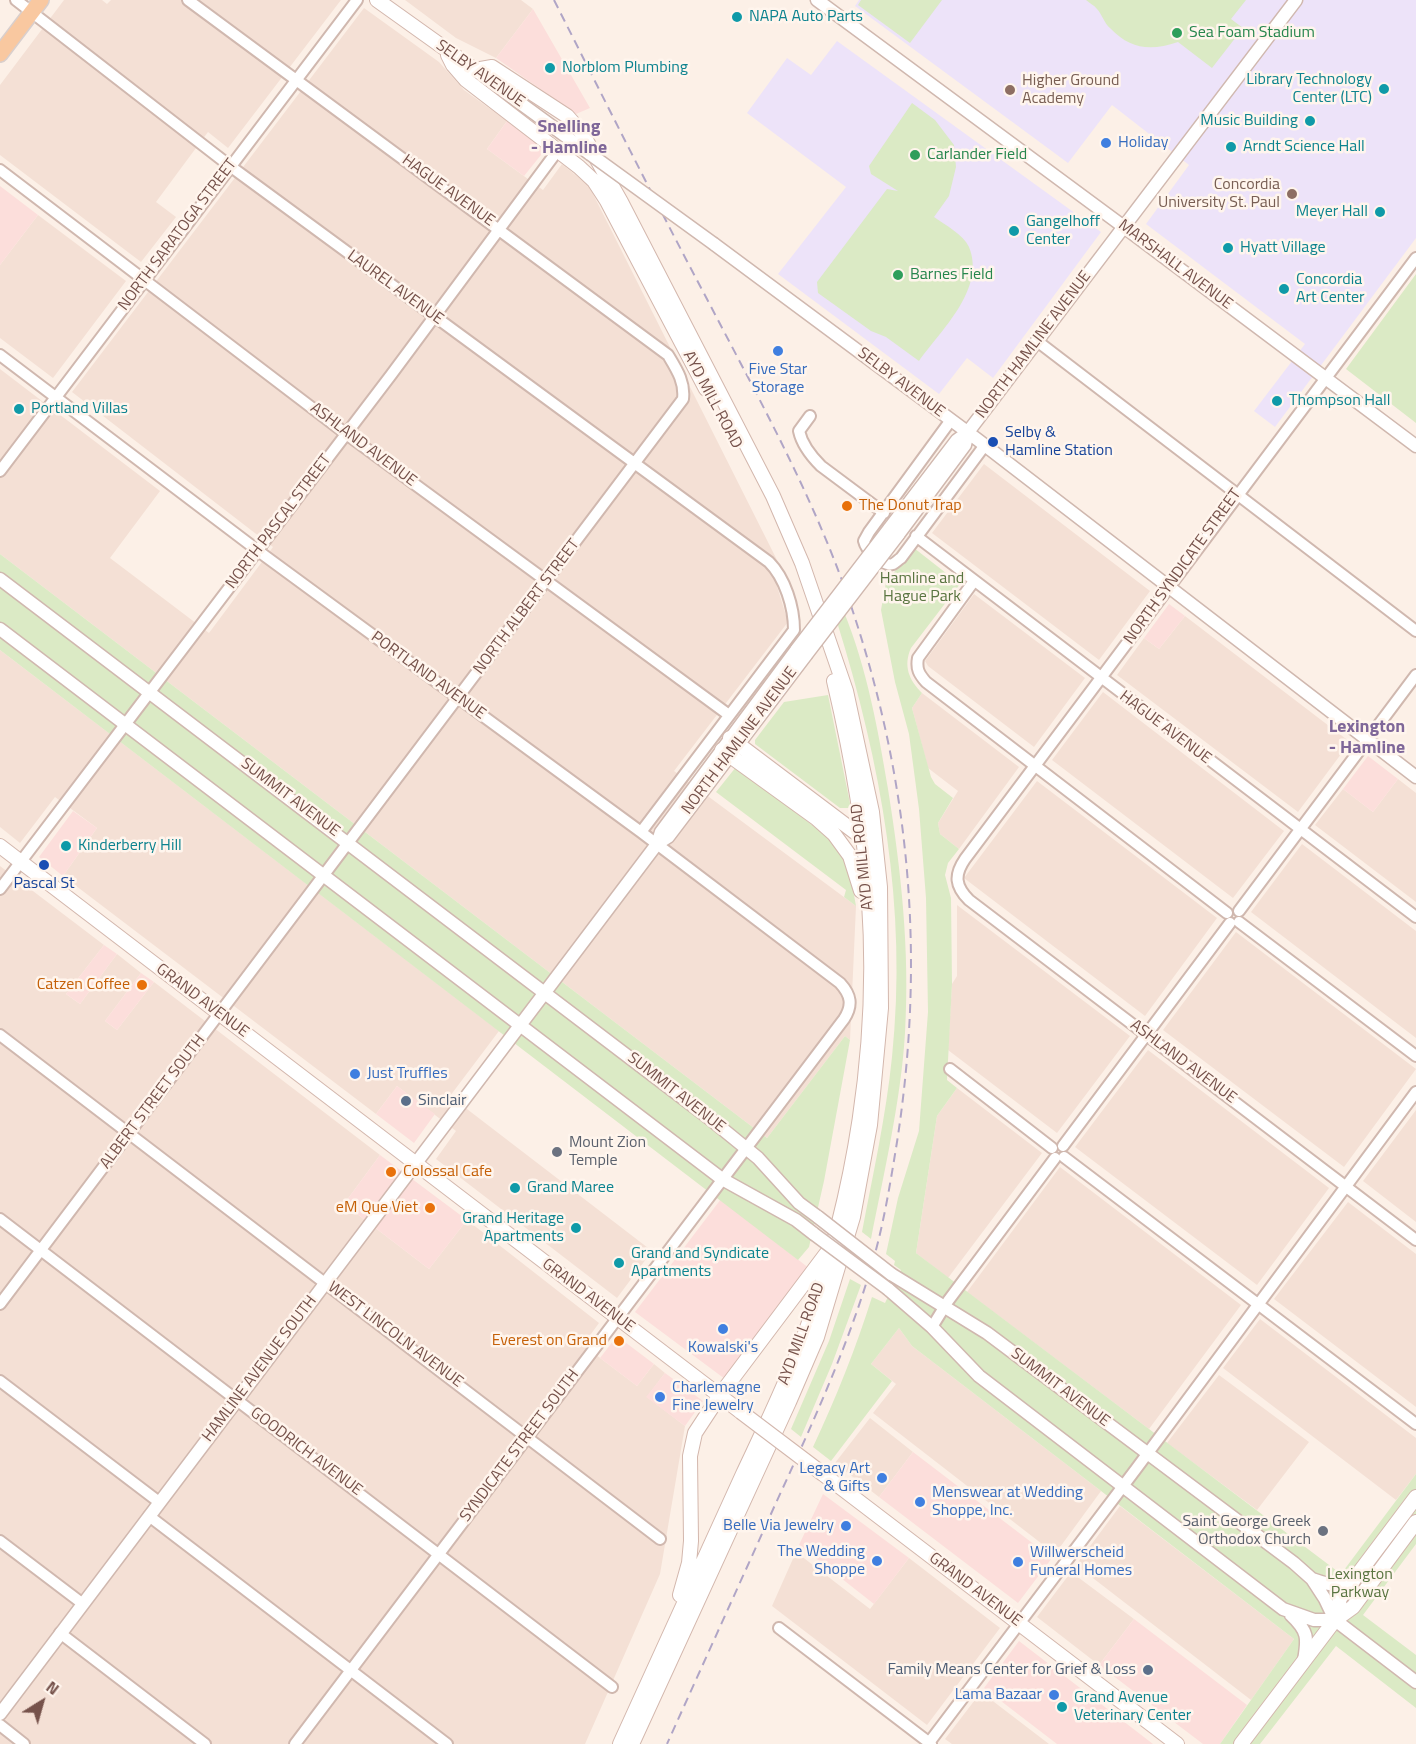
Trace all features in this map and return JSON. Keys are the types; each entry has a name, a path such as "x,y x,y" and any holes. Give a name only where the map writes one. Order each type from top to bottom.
{"main road":[{"name":"SELBY AVENUE","path":"377,0 475,70"},
{"path":"0,54 37,6"},
{"name":"AYD MILL ROAD","path":"445,50 453,65 466,80 579,166 594,181 607,201 753,477 788,549 835,682 868,845 880,887 881,1008 870,1125 853,1217 816,1337 779,1424 666,1641 620,1744"},
{"name":"AYD MILL ROAD","path":"475,70 495,69 567,116 582,133 621,202 773,496 802,562 846,691 872,812 868,845 871,962 862,1110 848,1184 833,1245 806,1332 632,1744"},
{"path":"730,747 868,845"},
{"path":"730,747 816,818 843,845 860,881 871,962"},
{"path":"816,818 853,843 868,845"},
{"name":"GRAND AVENUE","path":"0,846 1177,1744"},
{"path":"666,1641 689,1563 690,1456 692,1443 700,1424 723,1398 833,1245"},
{"path":"708,1564 700,1544 699,1456 702,1437 723,1398"},
{"path":"1335,1620 1340,1598 1416,1497"},
{"path":"1241,1744 1335,1620 1353,1607 1416,1522"}],"street":[{"name":"LAUREL AVENUE","path":"16,0 37,6 230,166 777,570"},
{"name":"HAGUE AVENUE","path":"188,0 668,355 682,381 683,399"},
{"name":"NORTH SARATOGA STREET","path":"0,471 357,0"},
{"name":"MARSHALL AVENUE","path":"817,0 1416,446"},
{"name":"NORTH HAMLINE AVENUE","path":"521,1025 657,844 661,832 730,747 893,532 965,446 968,432 1296,0"},
{"name":"SELBY AVENUE","path":"475,70 968,432 1416,777"},
{"name":"NORTH PASCAL STREET","path":"0,890 558,150"},
{"name":"ASHLAND AVENUE","path":"0,170 345,433 729,715"},
{"name":"NORTH SYNDICATE STREET","path":"956,880 958,869 965,859 1416,258"},
{"path":"1037,341 1416,631"},
{"name":"PORTLAND AVENUE","path":"0,355 257,550 641,832 840,983 848,992 850,1010 746,1148"},
{"name":"NORTH ALBERT STREET","path":"349,843 683,399"},
{"path":"810,416 799,431 812,458 884,513"},
{"path":"951,420 864,542 866,549 886,564 894,564 901,558 985,445"},
{"name":"HAGUE AVENUE","path":"916,537 1416,917"},
{"name":"NORTH HAMLINE AVENUE","path":"641,832 794,630 794,621 782,578 777,570"},
{"name":"SUMMIT AVENUE","path":"0,579 150,691 746,1148 799,1203 891,1274 987,1333 1294,1563 1312,1579 1335,1620 1416,1682"},
{"path":"974,581 918,658 916,667 926,682 1416,1056"},
{"path":"0,629 722,1179 796,1220 888,1289 932,1327 979,1376 1283,1609 1306,1634 1304,1660"},
{"path":"932,1327 944,1307 1145,1034 1416,675"},
{"name":"ALBERT STREET SOUTH","path":"0,1304 349,843"},
{"name":"ASHLAND AVENUE","path":"956,880 959,890 969,900 1416,1240"},
{"name":"HAMLINE AVENUE SOUTH","path":"2,1707 83,1604 521,1025"},
{"name":"WEST LINCOLN AVENUE","path":"0,1035 660,1539"},
{"path":"950,1069 1416,1424"},
{"path":"779,1628 929,1744 1416,1092"},
{"name":"SYNDICATE STREET SOUTH","path":"295,1744 746,1148"},
{"name":"GOODRICH AVENUE","path":"0,1219 612,1687"},
{"path":"0,1381 159,1502"},
{"path":"149,1516 447,1744"},
{"path":"0,1541 83,1604"},
{"path":"1312,1579 1338,1585 1358,1574"},
{"path":"1283,1609 1306,1618 1335,1620"},
{"path":"60,1633 205,1744"},
{"path":"0,1725 24,1744"}],"shaded area":[{"path":"64,0 102,0 107,4 111,0 341,0 228,148 208,132 156,202 176,217 141,262 0,155 0,85"},
{"path":"405,0 521,0 533,9 496,58 456,38"},
{"name":"Concordia University St. Paul","path":"859,0 1416,0 1416,238 1275,427 1254,411 1305,344 1146,224 1189,165 1112,105 1068,163 855,6"},
{"path":"364,8 439,62 464,90 507,121 487,149 543,190 562,164 589,186 780,566 776,583 788,622 674,771 856,906 850,1040 845,1036 767,1138 0,554 0,369 160,491 110,558 209,633 273,547 72,392"},
{"path":"533,9 590,108 576,114 496,58"},
{"path":"837,41 1101,232 993,378 967,358 939,394 778,274 846,187 747,113 787,58 811,75"},
{"path":"507,121 545,150 524,176 487,149"},
{"path":"0,186 38,215 0,265"},
{"path":"38,215 126,281 53,378 0,338 0,265"},
{"path":"984,464 1150,591 1099,660 932,533"},
{"path":"974,594 1085,678 1034,747 928,666 925,661"},
{"path":"1169,604 1185,616 1159,649 1144,638"},
{"path":"1185,616 1350,742 1298,812 1117,675 1144,638 1159,649"},
{"path":"0,650 499,1031 450,1096 652,1251 617,1298 436,1159 456,1131 397,1086 376,1114 63,876 97,828 55,797 20,843 0,827"},
{"path":"1103,692 1284,831 1233,898 1052,760"},
{"path":"922,693 1019,767 959,849 940,834 938,823 958,791 928,768 912,708"},
{"path":"1368,756 1398,779 1373,812 1343,789"},
{"path":"1398,779 1416,793 1416,902 1315,825 1343,789 1373,812"},
{"path":"1037,781 1217,918 1145,1016 964,878"},
{"path":"73,811 97,828 63,876 39,857"},
{"path":"1302,844 1416,931 1416,1038 1251,912"},
{"path":"0,866 104,945 66,994 80,1004 117,954 141,973 105,1021 117,1030 154,982 380,1155 344,1204 429,1269 467,1220 599,1323 583,1345 637,1386 654,1364 665,1373 647,1397 685,1426 660,1574 585,1744 0,1744"},
{"path":"957,905 1130,1036 1057,1133 948,1050 952,984 957,976"},
{"path":"1236,932 1416,1069 1344,1167 1163,1030"},
{"path":"104,945 117,954 80,1004 66,994"},
{"path":"141,973 154,982 117,1030 105,1021"},
{"path":"1148,1050 1329,1188 1257,1285 1075,1147"},
{"path":"397,1086 435,1114 414,1143 376,1114"},
{"path":"957,1088 1042,1153 948,1278 916,1253 937,1116"},
{"path":"1416,1110 1416,1222 1363,1181"},
{"path":"380,1155 467,1220 429,1269 344,1204"},
{"path":"1060,1167 1241,1305 1149,1429 967,1292"},
{"path":"721,1199 810,1269 725,1379 635,1312"},
{"path":"1348,1202 1416,1254 1416,1407 1274,1299"},
{"path":"1260,1319 1416,1438 1416,1474 1396,1500 1223,1368"},
{"path":"899,1328 912,1346 1101,1491 1055,1554 873,1413 896,1384 871,1364"},
{"path":"617,1336 654,1364 637,1386 600,1358"},
{"path":"665,1373 703,1401 685,1426 646,1397"},
{"path":"1219,1375 1309,1442 1257,1510 1167,1443"},
{"path":"870,1418 913,1452 879,1497 835,1463"},
{"path":"913,1452 1052,1558 1018,1603 879,1497"},
{"path":"823,1494 909,1558 874,1604 799,1545"},
{"path":"1120,1506 1294,1639 1251,1700 1076,1565"},
{"path":"796,1552 870,1609 909,1558 1000,1628 927,1725 772,1606"},
{"path":"1071,1572 1134,1619 1099,1665 1037,1617"},
{"path":"1134,1619 1247,1705 1220,1744 1203,1744 1099,1665"},
{"path":"1019,1641 1153,1744 1057,1744 984,1688"},
{"path":"981,1692 1049,1744 952,1744 945,1739"}],"green space":[{"path":"861,0 942,0 910,43 858,5"},
{"name":"Sea Foam Stadium","path":"1086,0 1246,0 1231,19 1243,28 1212,68 1178,42 1159,47 1142,47 1126,41 1108,26 1099,11"},
{"name":"Barnes Field","path":"912,103 935,120 954,145 956,167 949,196 934,217 963,238 969,247 973,263 971,278 959,308 919,361 886,337 871,331 818,293 817,282 887,189 898,191 871,174 869,166"},
{"path":"1416,274 1416,423 1346,369"},
{"path":"914,548 960,584 911,648 908,661 911,678 922,693 912,708 931,777 935,784 953,798 938,823 940,834 959,849 948,863 945,875 951,898 952,984 947,1080 957,1088 937,1116 916,1253 1341,1574 1416,1474 1416,1544 1363,1615 1416,1655 1416,1708 1336,1646 1260,1744 1220,1744 1294,1639 912,1346 899,1328 871,1364 892,1381 831,1461 813,1447 845,1373 872,1297 885,1303 901,1270 886,1254 898,1198 919,1131 928,1012 926,898 919,809 909,734 895,682 881,610 886,582"},
{"path":"0,554 767,1138 845,1036 850,1040 824,1181 809,1247 798,1260 0,650"},
{"path":"844,612 871,699 880,744 897,850 905,941 906,1002 903,1058 871,1239 862,1232 879,1145 892,1057 896,1002 896,946 887,837 878,783 853,675 837,622"},
{"path":"828,695 851,808 840,808 755,744 755,740 784,702"},
{"path":"736,767 833,841 848,862 856,906 844,897 846,890 716,792"},
{"path":"850,1279 861,1285 832,1364 801,1437 791,1429 829,1341"}],"railway":[{"path":"554,0 783,446 834,559 869,664 886,732 907,867 911,935 906,1072 892,1174 875,1255 850,1331 827,1390 667,1744"}],"place":[{"name":"NAPA Auto Parts","path":"737,17"},
{"name":"Sea Foam Stadium","path":"1177,33"},
{"name":"Norblom Plumbing","path":"550,68"},
{"name":"Library Technology Center (LTC)","path":"1384,89"},
{"name":"Higher Ground Academy","path":"1010,90"},
{"name":"Music Building","path":"1310,121"},
{"name":"Holiday","path":"1106,143"},
{"name":"Arndt Science Hall","path":"1231,147"},
{"name":"Carlander Field","path":"915,155"},
{"name":"Concordia University St. Paul","path":"1292,194"},
{"name":"Meyer Hall","path":"1380,212"},
{"name":"Gangelhoff Center","path":"1014,231"},
{"name":"Hyatt Village","path":"1228,248"},
{"name":"Barnes Field","path":"898,275"},
{"name":"Concordia Art Center","path":"1284,289"},
{"name":"Five Star Storage","path":"778,351"},
{"name":"Thompson Hall","path":"1277,401"},
{"name":"Portland Villas","path":"19,409"},
{"name":"Selby & Hamline Station","path":"993,442"},
{"name":"The Donut Trap","path":"847,506"},
{"name":"Kinderberry Hill","path":"66,846"},
{"name":"Pascal St","path":"44,865"},
{"name":"Catzen Coffee","path":"142,985"},
{"name":"Just Truffles","path":"355,1074"},
{"name":"Sinclair","path":"406,1101"},
{"name":"Mount Zion Temple","path":"557,1152"},
{"name":"Colossal Cafe","path":"391,1172"},
{"name":"Grand Maree","path":"515,1188"},
{"name":"eM Que Viet","path":"430,1208"},
{"name":"Grand Heritage Apartments","path":"576,1228"},
{"name":"Grand and Syndicate Apartments","path":"619,1263"},
{"name":"Kowalski's","path":"723,1329"},
{"name":"Everest on Grand","path":"619,1341"},
{"name":"Charlemagne Fine Jewelry","path":"660,1397"},
{"name":"Legacy Art & Gifts","path":"882,1478"},
{"name":"Menswear at Wedding Shoppe, Inc.","path":"920,1502"},
{"name":"Belle Via Jewelry","path":"846,1526"},
{"name":"Saint George Greek Orthodox Church","path":"1323,1531"},
{"name":"The Wedding Shoppe","path":"877,1561"},
{"name":"Willwerscheid Funeral Homes","path":"1018,1562"},
{"name":"Family Means Center for Grief & Loss","path":"1148,1670"},
{"name":"Lama Bazaar","path":"1054,1695"},
{"name":"Grand Avenue Veterinary Center","path":"1062,1707"}],"district":[{"name":"Snelling - Hamline","path":"569,138"},
{"name":"Lexington - Hamline","path":"1367,738"}],"park label":[{"name":"Hamline and Hague Park","path":"922,588"},
{"name":"Lexington Parkway","path":"1360,1584"}]}
